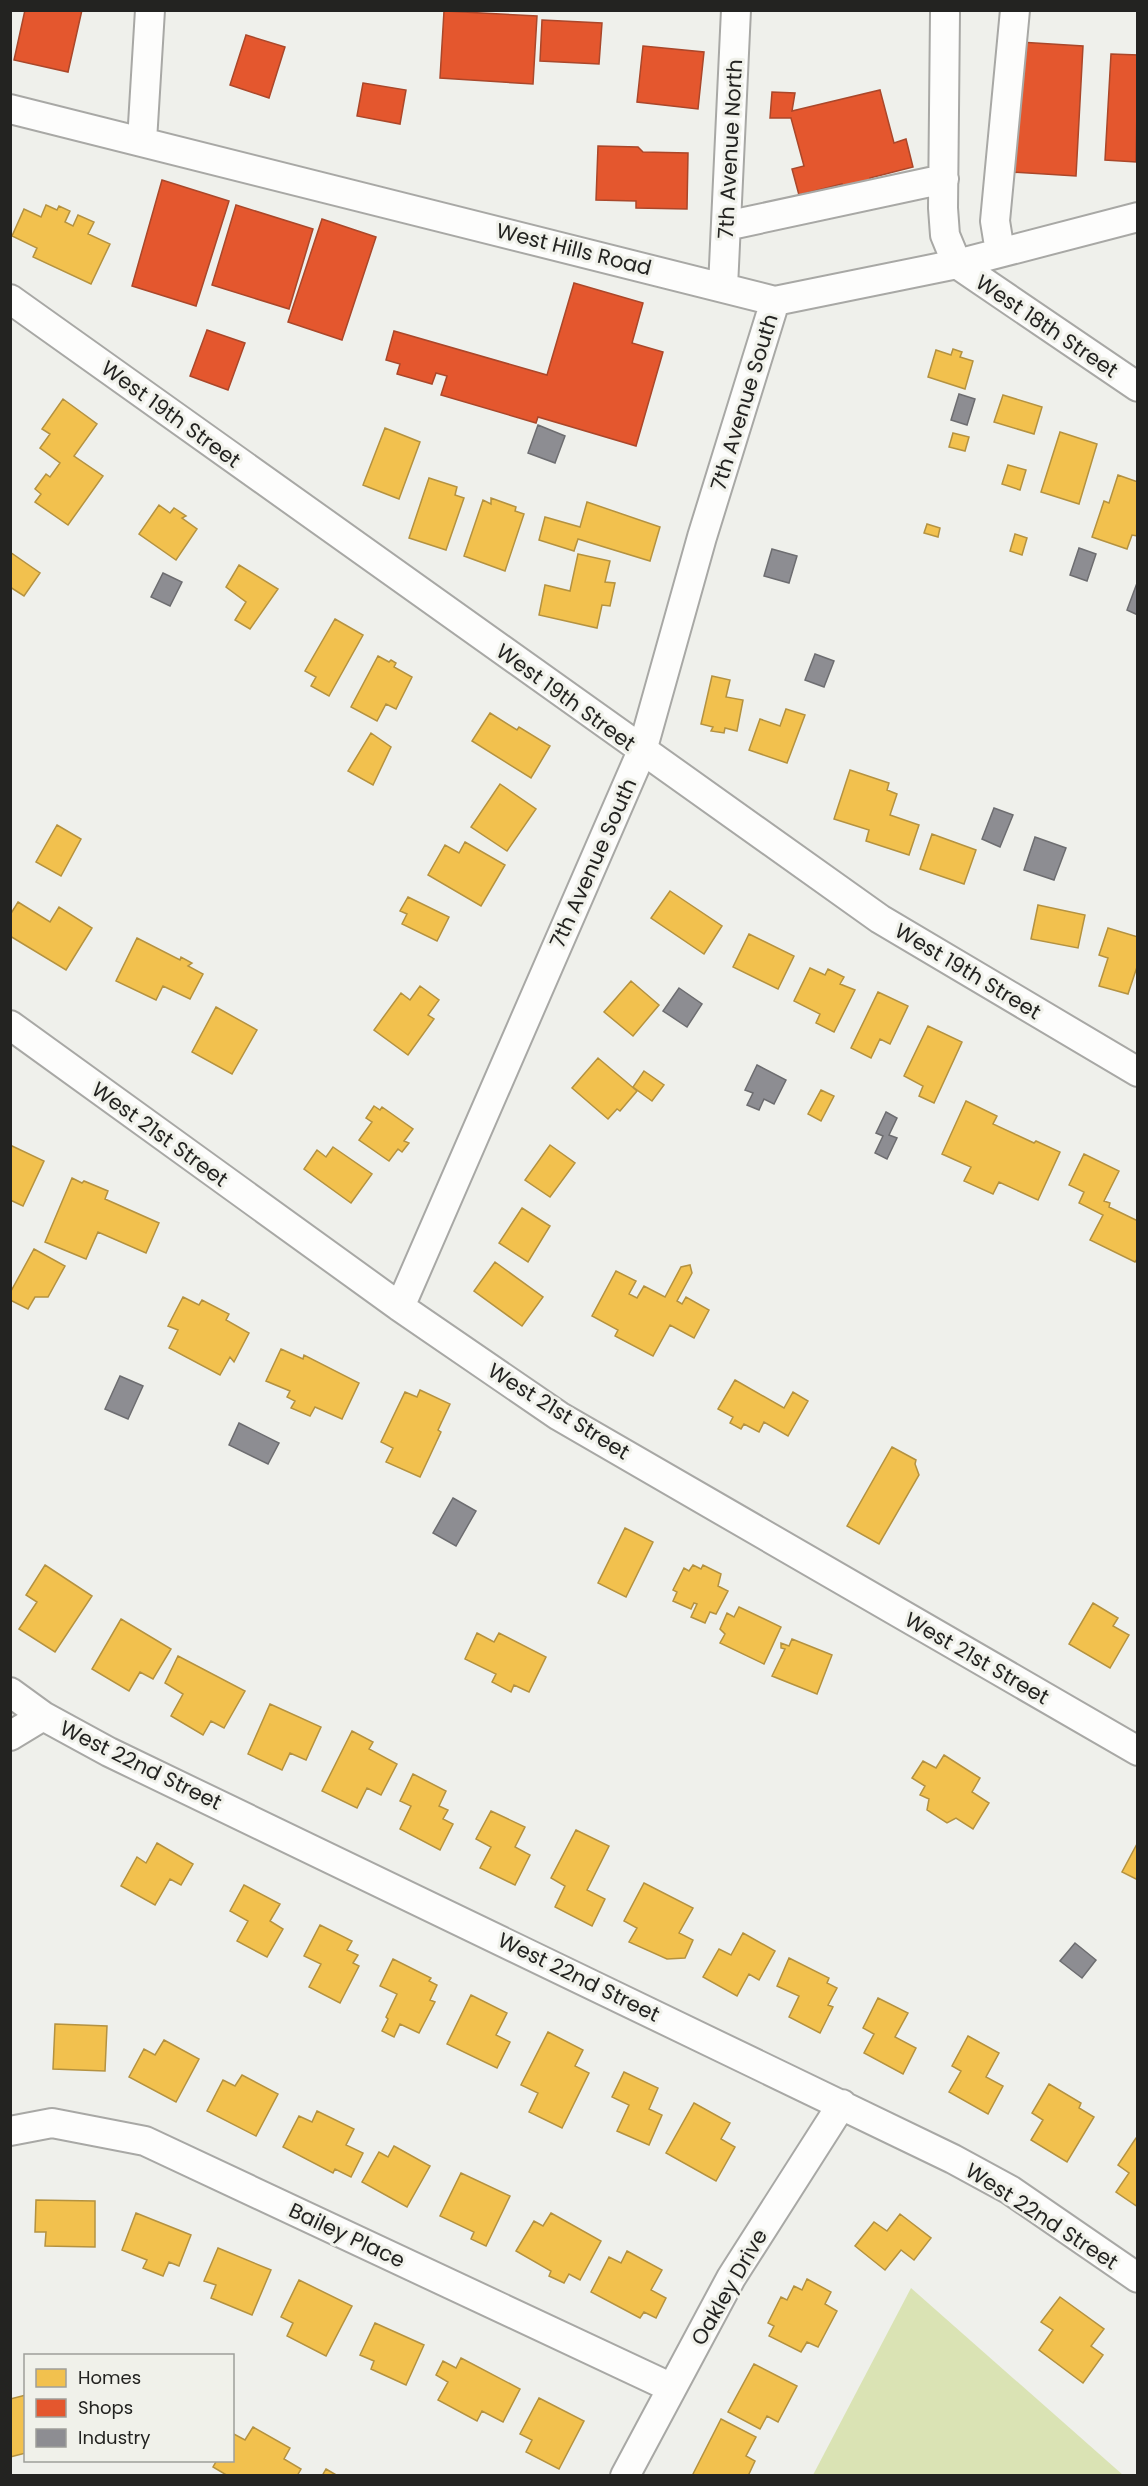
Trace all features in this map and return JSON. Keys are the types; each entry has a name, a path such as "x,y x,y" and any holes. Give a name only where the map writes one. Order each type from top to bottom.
{"street":[{"path":"142,141 150,10"},
{"name":"7th Avenue North","path":"723,287 736,10"},
{"path":"1000,252 995,221 1015,10"},
{"path":"945,13 945,235 957,264"},
{"name":"West Hills Road","path":"10,109 775,301 957,264 1137,218"},
{"path":"726,226 944,179"},
{"name":"West 18th Street","path":"957,264 1137,387"},
{"name":"West 19th Street","path":"10,299 880,919 1137,1072"},
{"name":"7th Avenue South","path":"400,1307 642,751 702,537 775,301"},
{"name":"West 21st Street","path":"10,1025 400,1307 559,1416 1137,1751"},
{"name":"West 22nd Street","path":"10,1692 44,1716 109,1752 953,2159 1010,2190 1137,2278"},
{"path":"10,1736 44,1716"},
{"name":"Oakley Drive","path":"625,2475 731,2278 842,2104"},
{"name":"Bailey Place","path":"10,2131 52,2123 145,2141 672,2388"}],"green space":[{"path":"911,2288 1123,2475 813,2475"}],"building: Homes":[{"path":"46,205 57,210 59,206 70,211 65,222 73,226 78,215 94,222 88,234 110,244 91,284 33,257 37,248 12,236 24,209 41,217"},
{"path":"953,349 962,352 960,357 973,361 965,389 928,377 936,350 951,355"},
{"path":"1003,395 1042,407 1034,434 994,422"},
{"path":"63,399 97,424 74,456 103,476 68,525 35,502 41,494 35,489 46,474 50,477 60,463 40,448 50,434 42,429"},
{"path":"385,428 420,442 399,499 363,485"},
{"path":"1060,432 1097,444 1079,504 1041,492"},
{"path":"953,433 969,437 965,451 949,447"},
{"path":"1008,465 1026,470 1020,490 1002,484"},
{"path":"1118,475 1138,482 1138,536 1132,535 1127,549 1092,537 1104,501 1109,503"},
{"path":"429,478 457,487 455,495 464,498 446,550 409,538"},
{"path":"491,498 516,507 515,511 524,514 505,571 464,556 483,500 491,504"},
{"path":"587,502 660,527 650,561 578,539 574,551 539,540 545,517 580,527"},
{"path":"159,505 170,513 174,508 186,516 182,518 197,529 176,560 139,534"},
{"path":"927,524 940,528 938,537 924,533"},
{"path":"1015,534 1027,538 1022,555 1010,551"},
{"path":"10,552 40,573 24,596 10,587"},
{"path":"578,554 610,561 605,582 615,583 610,606 602,605 597,628 539,615 545,585 570,591"},
{"path":"239,565 278,589 250,629 235,620 246,602 226,587"},
{"path":"335,619 363,635 329,696 311,686 316,677 305,671"},
{"path":"378,656 396,663 394,667 412,677 396,709 386,704 377,721 351,707"},
{"path":"712,676 730,680 726,697 743,700 737,731 725,728 724,733 711,731 713,727 701,724"},
{"path":"786,709 805,715 787,763 749,750 760,719 780,726"},
{"path":"490,713 517,730 519,727 550,746 531,778 472,741"},
{"path":"371,733 391,747 373,785 348,771"},
{"path":"850,770 889,783 887,790 897,794 890,815 919,825 909,855 866,841 869,830 834,819"},
{"path":"500,784 536,809 507,851 471,827"},
{"path":"57,825 81,839 61,876 36,862"},
{"path":"932,834 976,850 964,884 920,869"},
{"path":"465,842 505,865 481,906 428,875 445,845 459,853"},
{"path":"670,891 722,926 704,954 651,918"},
{"path":"408,897 449,917 437,941 402,924 407,914 400,911"},
{"path":"18,902 50,922 59,907 92,928 66,970 10,936 10,915"},
{"path":"1038,905 1085,915 1078,948 1031,939"},
{"path":"1108,928 1138,937 1138,964 1128,994 1099,986 1108,958 1099,955"},
{"path":"749,934 794,956 778,989 733,967"},
{"path":"137,938 180,960 181,957 192,963 188,966 203,974 190,999 163,986 156,1000 116,981"},
{"path":"810,968 825,975 828,969 844,977 840,984 855,990 834,1032 816,1023 820,1014 794,1001"},
{"path":"631,981 659,1005 633,1036 604,1012"},
{"path":"420,986 439,1000 428,1015 434,1019 408,1055 374,1030 401,993 410,1000"},
{"path":"878,992 908,1006 890,1044 880,1039 871,1058 851,1048"},
{"path":"216,1007 257,1030 232,1074 192,1052"},
{"path":"928,1026 962,1042 934,1103 919,1096 923,1086 904,1076"},
{"path":"598,1058 637,1091 620,1111 617,1109 608,1119 572,1088"},
{"path":"644,1071 664,1085 652,1101 633,1087"},
{"path":"821,1090 834,1096 821,1121 808,1114"},
{"path":"966,1101 997,1116 993,1124 1060,1152 1038,1200 999,1182 993,1194 964,1181 971,1167 942,1154"},
{"path":"374,1106 380,1110 382,1107 413,1129 404,1141 409,1143 402,1152 398,1149 389,1161 359,1140 372,1122 366,1118"},
{"path":"10,1145 44,1161 23,1206 10,1200"},
{"path":"550,1145 575,1163 550,1197 525,1180"},
{"path":"333,1147 372,1174 351,1203 304,1169 317,1150 326,1157"},
{"path":"1084,1154 1119,1171 1104,1201 1110,1203 1109,1207 1138,1221 1138,1258 1135,1262 1090,1240 1103,1215 1079,1203 1084,1192 1069,1185"},
{"path":"72,1178 108,1191 105,1199 159,1223 146,1253 98,1232 86,1259 45,1242"},
{"path":"522,1208 550,1226 528,1262 499,1243"},
{"path":"34,1249 65,1266 48,1297 35,1297 28,1309 10,1300 10,1293"},
{"path":"495,1262 543,1297 522,1326 474,1291"},
{"path":"690,1265 692,1273 677,1301 682,1304 686,1297 709,1310 694,1338 670,1325 653,1356 615,1336 618,1330 592,1316 616,1271 636,1281 629,1294 637,1298 644,1286 665,1297 681,1267"},
{"path":"183,1297 199,1305 202,1300 229,1314 226,1320 249,1333 234,1362 230,1357 220,1375 169,1348 178,1330 168,1326"},
{"path":"281,1349 303,1359 304,1355 359,1383 342,1419 315,1407 310,1416 291,1408 295,1401 287,1397 290,1391 266,1381"},
{"path":"735,1380 784,1408 793,1392 808,1401 788,1436 764,1422 759,1432 744,1424 741,1429 730,1423 733,1417 718,1409"},
{"path":"420,1390 450,1404 438,1430 441,1432 420,1477 386,1462 393,1448 381,1442 405,1392 417,1397"},
{"path":"892,1447 916,1460 919,1475 879,1544 847,1526"},
{"path":"625,1528 653,1542 626,1597 598,1583"},
{"path":"45,1565 92,1596 55,1652 19,1629 37,1602 26,1595"},
{"path":"693,1565 701,1569 703,1565 721,1574 718,1586 728,1591 716,1614 710,1612 705,1623 691,1617 697,1604 694,1603 691,1609 673,1601 677,1592 673,1590 684,1568 689,1571"},
{"path":"1093,1603 1118,1618 1113,1626 1129,1635 1110,1668 1069,1644"},
{"path":"739,1607 781,1627 764,1664 720,1643 725,1634 720,1629 727,1613 734,1617"},
{"path":"121,1619 171,1649 153,1679 140,1672 129,1691 92,1669"},
{"path":"477,1633 494,1642 499,1633 546,1657 529,1692 514,1685 511,1692 492,1682 496,1674 465,1659"},
{"path":"792,1639 832,1655 817,1694 772,1676 785,1649 781,1648 781,1643 789,1646"},
{"path":"178,1656 245,1691 224,1728 211,1721 203,1735 171,1716 183,1694 165,1683"},
{"path":"270,1704 321,1727 306,1760 290,1753 282,1770 248,1754"},
{"path":"352,1731 373,1742 369,1749 397,1764 381,1795 367,1788 357,1808 322,1791"},
{"path":"944,1755 980,1778 972,1792 989,1803 973,1829 956,1818 947,1823 927,1810 929,1799 920,1795 925,1786 912,1778 923,1761 936,1768"},
{"path":"413,1774 446,1791 439,1806 448,1810 443,1819 453,1824 440,1850 400,1829 411,1806 400,1801"},
{"path":"491,1811 525,1827 515,1847 530,1855 515,1885 480,1868 491,1847 476,1839"},
{"path":"576,1830 609,1846 587,1890 605,1899 592,1926 555,1907 565,1886 551,1878"},
{"path":"1138,1842 1138,1880 1122,1872"},
{"path":"157,1843 193,1864 181,1885 170,1879 155,1905 121,1886 137,1857 146,1863"},
{"path":"644,1883 693,1908 679,1933 693,1940 685,1958 667,1959 629,1942 637,1928 624,1921"},
{"path":"244,1885 280,1904 270,1921 283,1929 267,1957 237,1941 248,1921 230,1911"},
{"path":"320,1925 352,1941 347,1950 358,1955 353,1963 359,1966 340,2003 309,1987 321,1964 304,1956"},
{"path":"743,1933 775,1951 759,1980 749,1974 737,1996 703,1977 719,1949 731,1955"},
{"path":"789,1958 829,1978 827,1983 837,1988 828,2005 833,2007 820,2033 789,2017 799,1996 777,1986"},
{"path":"393,1959 431,1978 429,1981 437,1985 430,2000 435,2002 419,2033 400,2024 394,2037 382,2031 397,1994 380,1986"},
{"path":"471,1995 507,2013 496,2035 510,2042 497,2068 447,2044"},
{"path":"878,1998 908,2013 895,2037 916,2048 903,2074 864,2053 874,2034 863,2028"},
{"path":"55,2024 107,2026 105,2071 53,2069"},
{"path":"548,2032 583,2050 575,2066 589,2073 562,2128 529,2112 538,2093 521,2085"},
{"path":"968,2036 999,2053 986,2077 1003,2086 988,2114 949,2092 961,2071 952,2066"},
{"path":"164,2040 199,2059 176,2102 129,2077 144,2049 155,2055"},
{"path":"624,2072 658,2088 649,2109 662,2115 649,2145 617,2131 629,2105 612,2097"},
{"path":"242,2075 278,2094 256,2136 207,2111 223,2080 235,2086"},
{"path":"1049,2084 1081,2103 1079,2108 1094,2117 1067,2162 1031,2140 1043,2120 1032,2113"},
{"path":"694,2103 730,2123 721,2139 735,2147 716,2181 666,2153"},
{"path":"317,2111 354,2129 346,2145 363,2153 351,2177 335,2169 333,2173 283,2147 299,2116 312,2122"},
{"path":"1138,2138 1138,2207 1116,2192 1129,2173 1118,2165"},
{"path":"394,2146 430,2166 407,2207 362,2182 379,2152 388,2157"},
{"path":"461,2173 510,2196 486,2246 471,2239 474,2232 440,2216"},
{"path":"36,2200 95,2201 95,2247 45,2246 46,2232 35,2232"},
{"path":"136,2213 191,2235 179,2266 169,2262 163,2276 143,2268 147,2260 122,2250"},
{"path":"551,2213 601,2241 580,2280 569,2274 564,2283 549,2276 551,2271 516,2251 534,2221 543,2226"},
{"path":"900,2214 931,2238 914,2260 901,2250 885,2270 855,2246 874,2222 887,2231"},
{"path":"218,2248 271,2270 252,2315 211,2298 216,2285 204,2281"},
{"path":"627,2251 662,2270 651,2290 666,2298 656,2318 644,2312 640,2318 591,2292 609,2257 621,2263"},
{"path":"807,2279 831,2292 825,2304 837,2311 818,2347 807,2342 801,2352 769,2336 774,2326 768,2323 781,2297 787,2300 794,2286 802,2290"},
{"path":"299,2280 352,2306 326,2356 287,2336 293,2323 281,2317"},
{"path":"1060,2297 1104,2329 1091,2346 1103,2355 1083,2383 1039,2350 1053,2330 1041,2322"},
{"path":"375,2323 424,2345 406,2385 371,2369 374,2361 360,2355"},
{"path":"461,2358 520,2389 503,2422 482,2411 477,2421 438,2400 448,2382 436,2375 443,2361 456,2368"},
{"path":"754,2364 797,2386 778,2422 767,2416 760,2429 728,2412"},
{"path":"24,2396 24,2454 10,2457 10,2399"},
{"path":"539,2398 584,2421 559,2469 526,2452 532,2440 520,2434"},
{"path":"721,2419 756,2437 746,2456 755,2461 748,2476 692,2476"},
{"path":"253,2427 290,2448 284,2459 301,2469 297,2476 228,2476 213,2467 216,2462 234,2462 234,2434 245,2440"},
{"path":"326,2469 338,2476 322,2476"}],"building: Shops":[{"path":"25,10 82,10 68,72 14,60"},
{"path":"444,11 537,16 533,84 440,78"},
{"path":"542,20 602,23 599,64 540,61"},
{"path":"246,35 285,47 269,98 230,85"},
{"path":"1019,42 1083,46 1076,176 1012,172"},
{"path":"643,46 704,52 698,109 637,102"},
{"path":"1111,54 1138,55 1136,162 1105,160"},
{"path":"363,83 406,90 400,124 357,116"},
{"path":"880,90 894,143 906,139 913,167 870,178 872,185 844,192 842,184 799,195 792,169 804,166 791,118 770,118 772,92 795,93 792,111"},
{"path":"598,146 638,147 643,152 688,153 687,209 636,208 636,201 596,200"},
{"path":"162,180 229,201 196,306 132,286"},
{"path":"236,205 313,229 289,309 212,285"},
{"path":"322,219 376,237 342,340 288,322"},
{"path":"574,283 643,303 632,343 663,352 636,446 538,417 536,423 441,395 447,376 436,373 432,384 397,374 400,364 386,360 394,331 547,375"},
{"path":"207,330 245,343 228,390 190,376"}],"building: Industry":[{"path":"959,394 975,399 967,425 951,420"},
{"path":"538,425 565,436 555,463 528,453"},
{"path":"1079,548 1096,554 1087,581 1070,575"},
{"path":"772,549 797,556 789,583 764,576"},
{"path":"163,573 182,582 170,606 151,597"},
{"path":"1138,584 1138,615 1127,610"},
{"path":"815,654 834,661 824,687 805,680"},
{"path":"994,808 1013,815 1000,847 982,839"},
{"path":"1035,837 1066,848 1054,880 1024,870"},
{"path":"679,988 702,1004 687,1027 663,1011"},
{"path":"757,1065 786,1080 774,1104 764,1099 759,1110 747,1105 753,1093 745,1090"},
{"path":"886,1112 897,1118 889,1135 897,1138 887,1159 875,1153 883,1136 876,1133"},
{"path":"120,1376 143,1386 128,1419 105,1409"},
{"path":"239,1423 279,1443 268,1464 229,1445"},
{"path":"453,1498 476,1511 456,1546 433,1533"},
{"path":"1075,1943 1096,1960 1082,1978 1060,1961"}]}
